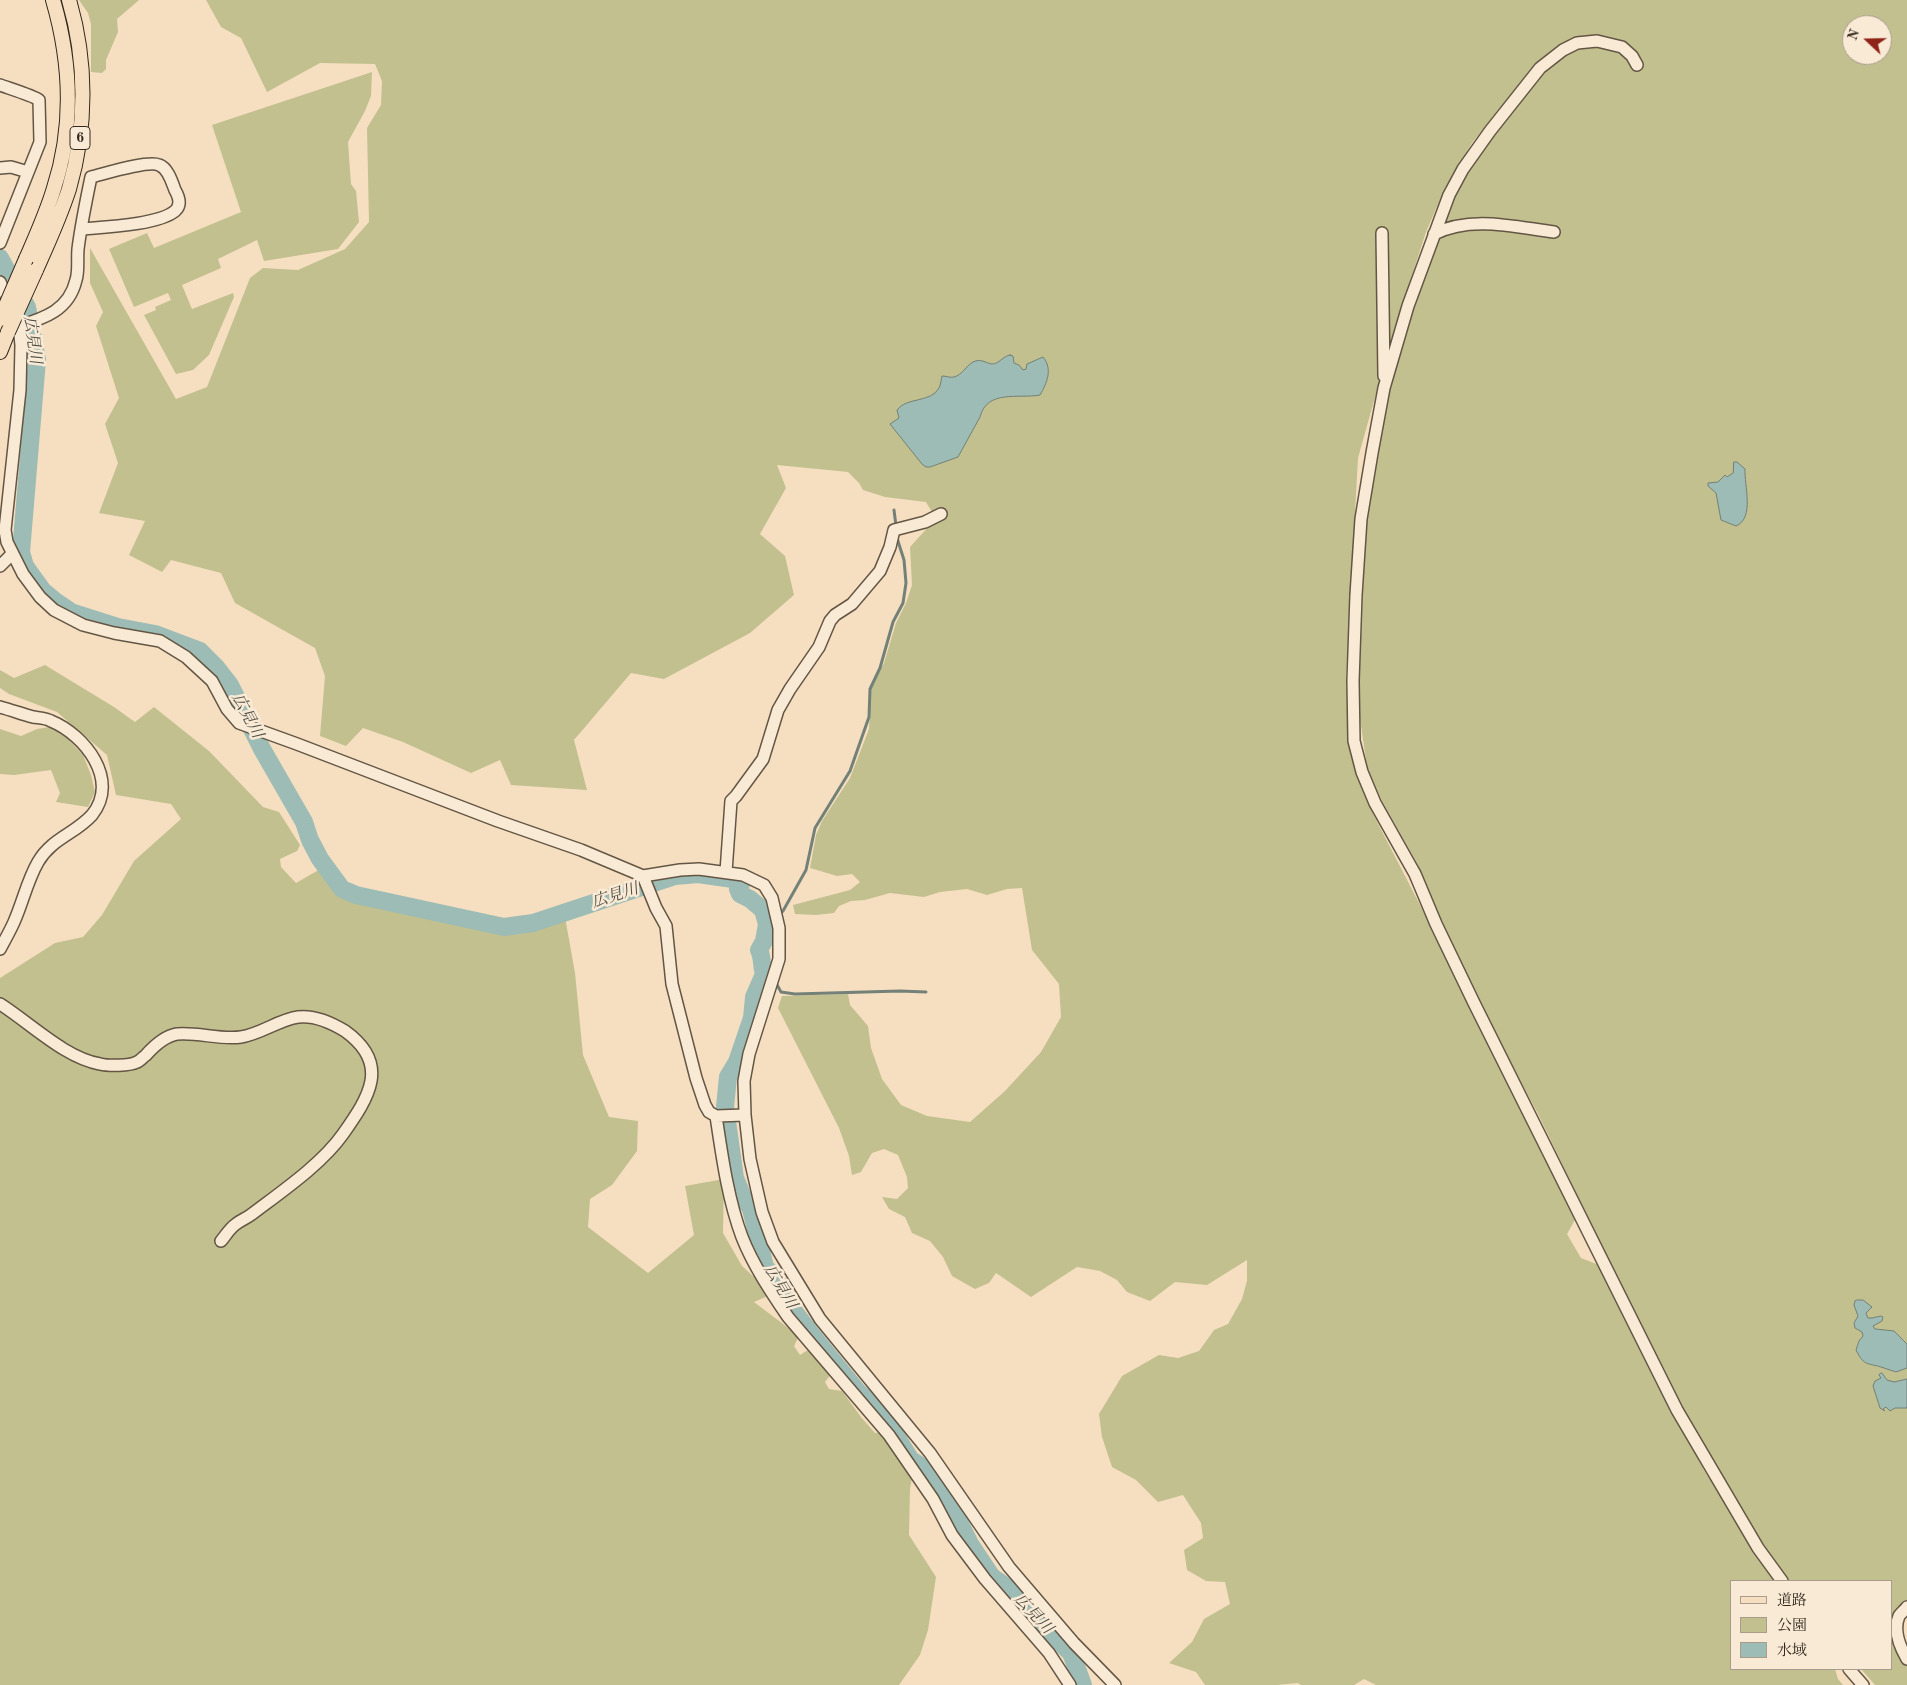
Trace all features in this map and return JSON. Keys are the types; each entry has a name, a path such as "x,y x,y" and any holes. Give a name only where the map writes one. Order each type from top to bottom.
{"main road":[{"name":"6","path":"0,318 54,188 64,153 68,120 69,86 65,49 53,0"},
{"name":"6","path":"0,352 18,327 36,270 66,197 78,154 83,85 80,48 69,0"}],"street":[{"path":"1637,65 1632,56 1622,47 1597,41 1577,43 1563,50 1540,68 1490,131 1463,168 1449,195 1408,306 1384,388 1361,519 1352,681 1354,741 1362,772 1375,802 1415,874 1436,924 1474,1003 1677,1410 1758,1548 1781,1580"},
{"path":"0,85 35,97 38,100 40,142 0,243"},
{"path":"18,327 46,318 57,311 68,298 76,280 81,229 91,177 154,164 158,164 166,170 180,204 177,210 152,220 81,229"},
{"path":"0,168 11,166 28,172"},
{"path":"1434,234 1448,227 1479,223 1554,232"},
{"path":"1382,233 1384,388"},
{"path":"0,282 18,327 21,346 20,390 5,530 7,542 23,574 40,597 54,610 83,625 114,633 160,641 186,657 212,681 227,709 239,723 498,821 581,850 644,878 680,870 726,872 743,875 764,885 772,898 779,928 779,959 749,1054 744,1082 742,1115 750,1159 767,1228 779,1254 820,1319 930,1453 985,1534 1026,1589 1074,1643 1115,1685"},
{"path":"726,872 731,800 763,759 778,710 790,689 819,648 830,621 835,614 852,604 880,571 897,529 925,522 941,514"},
{"path":"0,566 12,554"},
{"path":"0,707 49,720 73,733 92,754 100,772 103,789 100,802 92,814 82,824 51,844 38,862 25,890 14,922 0,949"},
{"path":"644,878 666,926 672,984 705,1106 709,1112 719,1116 742,1115"},
{"path":"0,1004 68,1052 100,1064 120,1065 138,1062 163,1040 176,1034 242,1037 300,1017 326,1021 358,1041 367,1053 372,1067 372,1078 361,1107 342,1136 288,1187 250,1216 237,1223 221,1241"},
{"path":"719,1116 732,1206 742,1238 774,1296 788,1317 889,1435 933,1499 952,1535 1007,1608 1049,1653 1070,1685"},
{"path":"1907,1607 1899,1617 1897,1632 1900,1645 1907,1659"},
{"path":"1850,1670 1863,1685"}],"green space":[{"path":"79,0 139,0 117,19 118,32 106,60 106,69 102,73 91,72 91,24 88,13"},
{"path":"206,0 1907,0 1907,1602 1895,1619 1907,1662 1907,1685 1875,1685 1862,1670 1892,1670 1892,1580 1787,1580 1742,1512 1676,1399 1538,1114 1483,1011 1436,910 1417,863 1381,799 1367,767 1353,670 1365,522 1392,377 1418,289 1454,197 1485,145 1506,118 1498,110 1472,143 1445,188 1426,232 1391,340 1358,458 1346,677 1349,743 1361,787 1373,814 1435,934 1576,1218 1567,1234 1581,1258 1599,1265 1705,1472 1775,1580 1730,1580 1730,1670 1835,1670 1838,1679 1843,1685 1376,1685 1364,1679 1354,1685 1301,1685 1298,1683 1277,1685 1205,1685 1196,1672 1169,1663 1192,1642 1204,1619 1230,1604 1225,1582 1206,1581 1187,1570 1184,1550 1203,1538 1201,1523 1183,1495 1158,1502 1136,1480 1112,1467 1102,1437 1099,1414 1122,1376 1159,1355 1178,1358 1199,1351 1214,1330 1228,1324 1242,1299 1247,1281 1247,1260 1207,1285 1175,1282 1150,1301 1127,1292 1117,1280 1100,1271 1077,1267 1031,1297 996,1273 989,1283 975,1289 952,1276 943,1257 930,1241 912,1233 905,1217 889,1209 882,1197 897,1199 908,1188 907,1177 898,1155 884,1149 872,1153 861,1172 852,1175 849,1156 839,1128 778,1008 782,996 848,994 850,1005 868,1026 871,1048 882,1079 901,1105 927,1116 970,1122 1005,1091 1041,1052 1061,1017 1059,984 1032,950 1022,888 1007,889 987,895 967,889 940,892 924,897 890,893 865,900 851,901 839,906 834,913 816,915 795,914 793,905 850,890 860,882 852,874 837,876 810,868 816,835 822,821 850,778 869,729 871,689 884,663 896,623 912,585 910,547 929,526 932,512 926,502 885,497 863,490 848,472 777,465 786,488 760,534 785,556 794,595 750,633 664,679 631,673 574,740 587,790 511,785 500,760 471,773 403,742 363,728 346,746 320,736 325,676 315,648 235,603 221,573 171,560 162,572 129,555 145,521 99,513 118,463 105,424 119,398 96,326 103,312 90,283 90,248 176,399 207,387 250,278 263,268 298,270 345,249 369,222 367,128 381,105 382,81 375,64 320,63 267,92 241,38 221,27"},
{"path":"372,72 371,96 348,142 351,184 356,191 359,222 338,249 264,261 257,240 218,259 221,268 182,285 192,309 233,293 234,297 209,355 193,370 176,374 144,315 156,310 155,307 171,300 168,293 134,307 109,249 147,233 154,248 241,212 212,125"},
{"path":"45,665 135,722 154,707 209,751 263,807 279,812 300,845 297,851 280,859 281,867 296,883 322,868 339,891 354,897 501,930 522,929 565,917 575,973 583,1055 609,1117 638,1121 637,1151 612,1185 590,1199 588,1227 648,1273 694,1235 685,1186 724,1179 723,1233 742,1266 753,1276 758,1272 770,1295 754,1302 799,1336 794,1346 800,1355 811,1348 832,1373 825,1382 829,1389 842,1391 875,1433 903,1429 917,1456 910,1488 909,1535 936,1577 928,1630 920,1655 899,1685 0,1685 0,978 55,943 83,937 102,915 134,861 181,819 171,804 116,795 107,755 57,712 9,694 0,688 0,670 14,678"},
{"path":"49,727 64,735 83,755 95,792 88,807 56,802 60,793 51,770 14,775 0,774 0,729 21,736 37,729"}],"water":[{"path":"1010,355 1013,356 1014,363 1023,370 1026,369 1027,364 1043,357 1048,366 1048,376 1040,395 1005,397 989,402 958,457 930,467 922,464 890,424 899,418 897,410 906,403 935,393 940,386 942,376 954,377 973,362 981,361 994,364"},
{"path":"1734,462 1737,462 1745,469 1747,500 1745,516 1742,522 1736,526 1721,520 1716,493 1708,486 1708,483 1718,482 1725,475 1727,477 1733,473"},
{"path":"1857,1300 1863,1300 1872,1307 1866,1313 1868,1318 1883,1317 1882,1321 1873,1326 1875,1329 1894,1331 1907,1344 1907,1368 1896,1372 1867,1364 1862,1360 1856,1350 1863,1336 1862,1332 1855,1328 1854,1323 1858,1316 1854,1305"},
{"path":"1882,1373 1887,1380 1894,1382 1907,1379 1907,1408 1895,1408 1890,1411 1886,1407 1883,1409 1885,1411 1880,1408 1873,1386 1875,1381 1881,1378 1879,1375"}],"waterway":[{"name":"広見川","path":"0,258 27,307 37,360 21,552 25,566 43,591 71,612 118,627 155,634 200,651 216,667 230,685 262,749 304,822 310,840 320,859 342,889 356,895 504,927 533,923 675,876 698,874 740,880 741,884 738,889 740,894 750,899 763,910 767,924 764,941 759,950 764,974 754,997 752,1018 737,1062 728,1077 725,1107 735,1178 742,1195 751,1209 765,1267 776,1278 781,1294 811,1334 858,1392 880,1411 911,1460 936,1475 970,1544 992,1577 1020,1596 1038,1616 1046,1630 1071,1653 1083,1685"},
{"path":"894,510 896,526"},
{"path":"779,914 783,911 806,870 815,828 850,771 869,717 870,689 880,668 893,622 903,603 906,583 904,560 897,538"},
{"path":"767,924 775,918"},
{"path":"776,983 781,992 795,994 926,992"}]}
